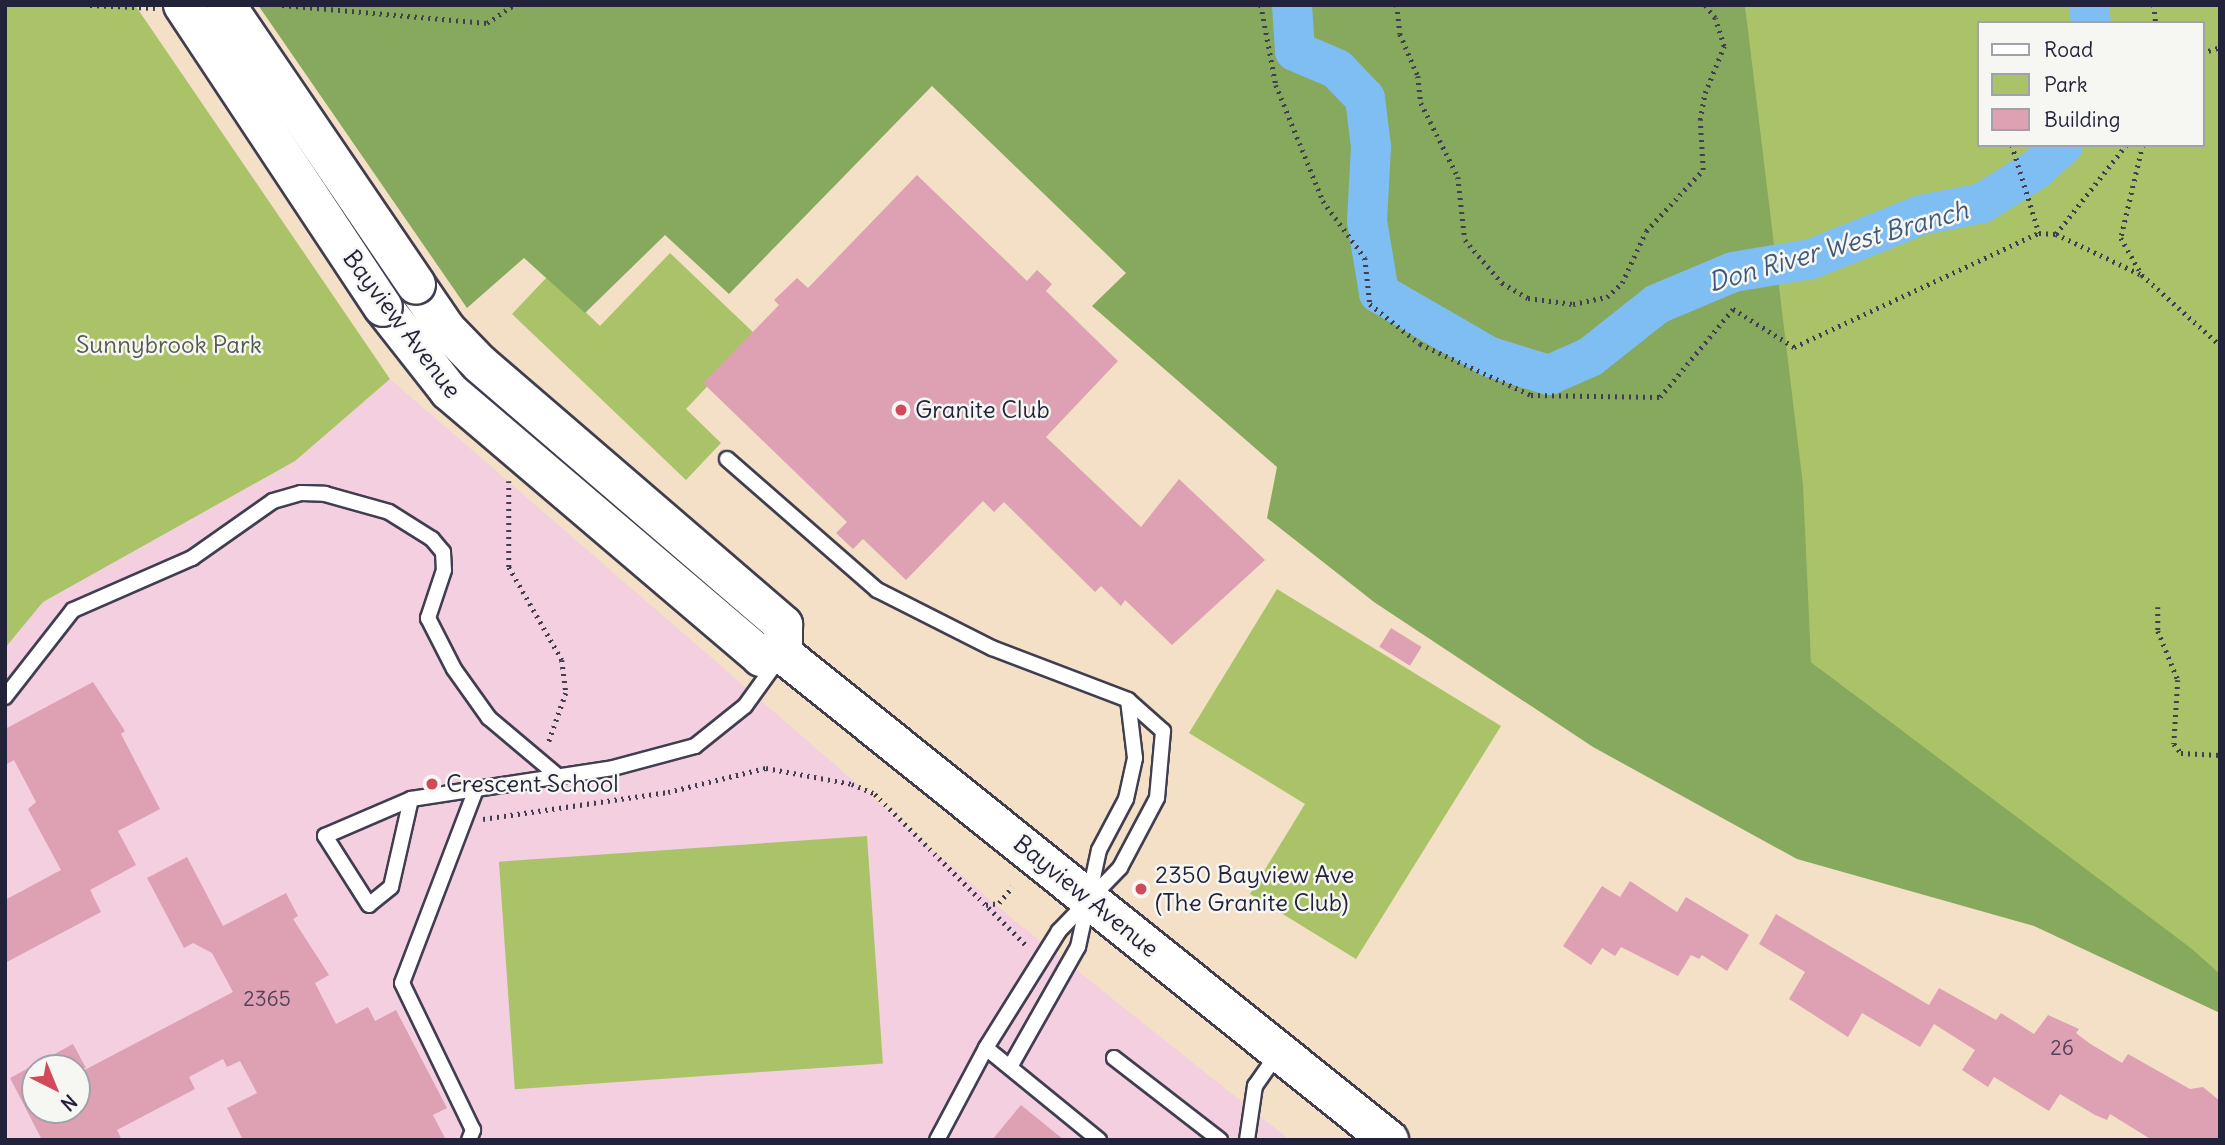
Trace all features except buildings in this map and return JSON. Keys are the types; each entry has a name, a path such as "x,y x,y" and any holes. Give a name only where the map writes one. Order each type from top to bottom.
{"main road":[{"name":"Bayview Avenue","path":"183,5 383,307 449,391 601,524 761,657 783,654 1279,1049 1389,1140"},
{"name":"Bayview Avenue","path":"226,5 446,329 480,364 783,625 783,654"}],"lane":[{"path":"727,459 877,590 992,648 1128,700 1163,731 1157,798 1120,868 1059,931 986,1048 937,1140"},
{"path":"5,697 73,610 192,558 273,501 301,493 325,494 389,512 432,539 443,552 444,570 428,618 454,669 489,718 559,776"},
{"path":"411,799 391,887 369,905 326,836 411,799 475,792 613,768 695,746 745,706 783,654"},
{"path":"1010,1067 1078,947 1099,850 1126,799 1135,758 1128,700"},
{"path":"469,1140 473,1130 402,983 475,792"},
{"path":"986,1048 1099,1140"},
{"path":"1247,1140 1255,1086 1279,1049"},
{"path":"1114,1058 1220,1140"}],"path":[{"path":"90,5 136,9"},
{"path":"282,5 487,23 514,5"},
{"path":"1261,5 1276,85 1323,201 1365,258 1370,304 1420,344 1531,395 1660,397 1733,309 1794,347 2039,233 2056,234 2143,275"},
{"path":"1397,5 1400,34 1418,76 1421,103 1458,177 1465,240 1502,283 1528,298 1573,304 1607,297 1622,283 1646,231 1703,170 1700,120 1705,93 1724,46 1715,18 1705,5"},
{"path":"2013,147 2039,233"},
{"path":"2056,234 2124,147"},
{"path":"2143,147 2121,238 2143,275 2220,345"},
{"path":"509,476 509,567 562,660 566,693 558,724 539,760"},
{"path":"2158,607 2158,631 2178,680 2174,744 2180,753 2220,755"},
{"path":"463,822 668,792 766,768 852,784 875,794 1041,960"},
{"path":"986,905 999,903 1012,887"}],"shaded area":[{"name":"Crescent School","path":"390,379 1015,921 1290,1140 6,1140 5,648 43,602 295,461"}],"green space":[{"name":"Sunnybrook Park","path":"5,5 135,5 390,379 295,461 43,602 5,648"},
{"path":"258,5 1745,5 1803,485 1811,662 2192,949 2220,974 2220,1013 2034,926 1797,859 1593,747 1374,602 1267,518 1277,467 1092,306 1126,273 932,86 729,294 665,235 585,313 524,258 467,308"},
{"path":"1745,5 2220,5 2220,974 1811,662"},
{"path":"670,253 756,335 686,409 721,443 686,480 512,314 548,276 600,326"},
{"path":"1277,589 1501,726 1356,959 1250,894 1305,804 1189,733"},
{"path":"867,836 883,1063 515,1089 499,862"}],"waterway":[{"name":"Don River West Branch","path":"1292,5 1295,51 1337,69 1365,98 1371,147 1367,221 1379,293 1490,357 1549,375 1590,357 1657,304 1733,272 1811,259 1921,215 1982,203 2035,170 2061,147"},
{"name":"Don River West Branch","path":"2089,5 2091,21"}],"place":[{"name":"Granite Club","path":"901,410"},
{"name":"Crescent School","path":"432,784"},
{"name":"2350 Bayview Ave (The Granite Club)","path":"1141,889"}]}
